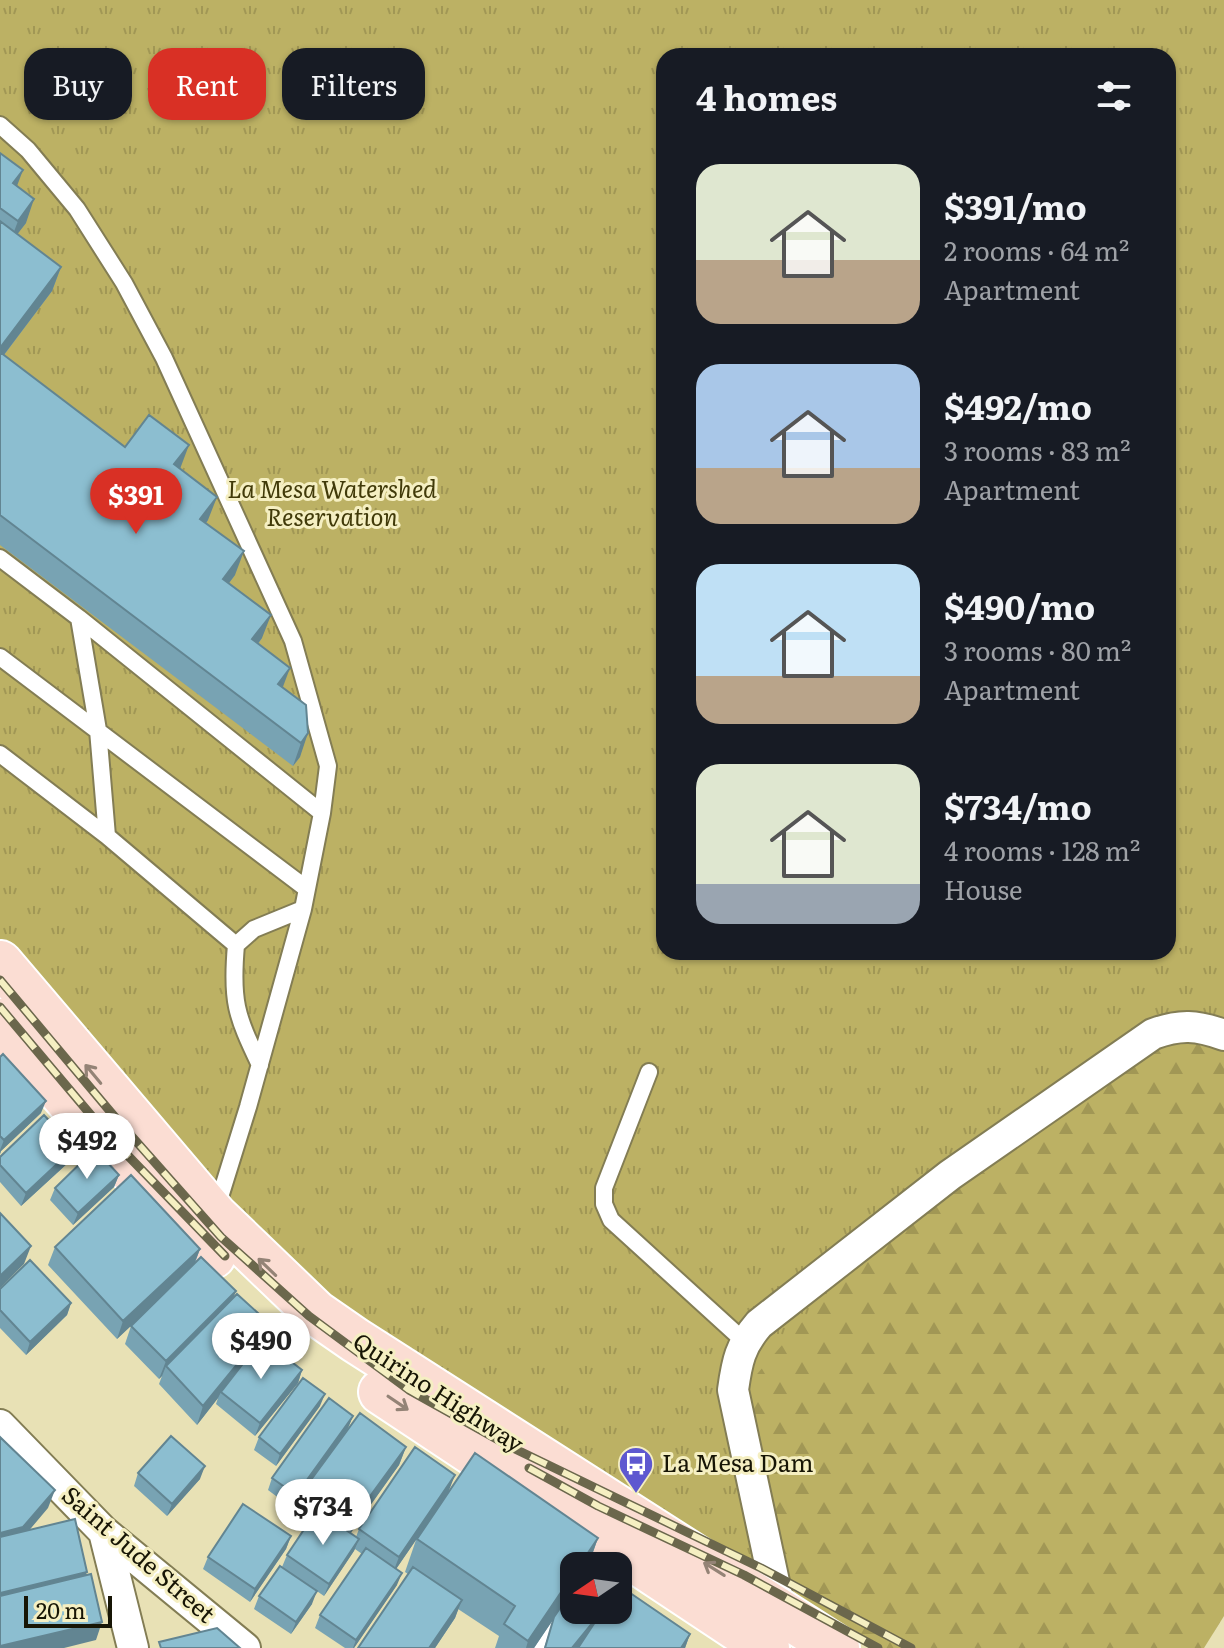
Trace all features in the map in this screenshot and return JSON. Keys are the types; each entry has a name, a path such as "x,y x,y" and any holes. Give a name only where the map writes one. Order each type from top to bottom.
{"main road":[{"name":"Quirino Highway","path":"0,963 208,1230 301,1337 602,1552 769,1634 837,1648"},
{"name":"Quirino Highway","path":"0,1021 102,1140 208,1230 316,1313 769,1634"}],"street":[{"path":"769,1634 733,1390 744,1341 759,1324 950,1175 1153,1034 1175,1026 1194,1025 1224,1035"},
{"name":"Saint Jude Street","path":"0,1425 104,1532 245,1648"},
{"path":"104,1532 133,1648"}],"lane":[{"path":"0,125 28,150 77,209 124,283 164,358 293,641 328,766 303,909 260,1065 208,1230"},
{"path":"0,558 322,813"},
{"path":"79,618 98,730 107,836"},
{"path":"0,657 307,889"},
{"path":"0,754 107,836 236,945"},
{"path":"260,1065 235,1007 233,980 236,945 254,929 303,909"},
{"path":"649,1072 604,1188 604,1204 611,1220 744,1341"},
{"path":"537,1648 560,1614"}],"green space":[{"name":"La Mesa Watershed Reservation","path":"0,0 1224,0 1224,1616 1204,1648 870,1648 309,1279 29,120 132,120 132,48 24,48 24,99"},
{"name":"La Mesa Watershed Reservation","path":"0,0 1224,0 1224,1049 1175,1037 1105,1075 855,1261 725,1411 780,1610 355,1340 0,963"}],"building":[{"path":"0,153 23,170 13,183 34,199 18,221 0,208"},
{"path":"0,221 61,267 0,348"},
{"path":"0,352 125,447 149,415 189,445 174,464 217,497 200,519 244,551 223,579 271,615 252,639 290,668 278,684 306,705 308,733 301,743 0,515"},
{"path":"3,1054 46,1101 4,1140 0,1136 0,1057"},
{"path":"44,1115 74,1148 26,1193 0,1165 0,1157"},
{"path":"95,1149 119,1175 78,1213 55,1188"},
{"path":"131,1175 200,1249 123,1321 55,1247"},
{"path":"0,1213 31,1246 0,1276"},
{"path":"201,1257 236,1291 166,1361 131,1326"},
{"path":"30,1260 71,1303 30,1342 0,1310 0,1289"},
{"path":"237,1294 270,1324 203,1406 166,1366"},
{"path":"262,1339 302,1370 260,1423 221,1392"},
{"path":"303,1378 325,1394 280,1454 259,1437"},
{"path":"329,1398 353,1416 296,1495 272,1478"},
{"path":"360,1413 406,1447 354,1518 308,1484"},
{"path":"171,1436 205,1466 172,1504 138,1473"},
{"path":"0,1437 55,1490 23,1527 0,1533"},
{"path":"415,1447 455,1475 399,1557 359,1529"},
{"path":"475,1453 598,1538 588,1552 560,1552 560,1594 528,1641 504,1624 515,1606 417,1539"},
{"path":"243,1504 291,1536 255,1589 208,1557"},
{"path":"317,1510 359,1539 329,1584 287,1555"},
{"path":"75,1519 87,1572 0,1593 0,1537"},
{"path":"366,1548 402,1573 356,1640 320,1615"},
{"path":"280,1566 317,1591 296,1622 259,1596"},
{"path":"413,1567 462,1600 429,1648 358,1648"},
{"path":"91,1574 102,1622 0,1646 0,1596"},
{"path":"632,1594 690,1634 681,1648 578,1648 594,1624 632,1624"},
{"path":"560,1608 560,1624 592,1624 572,1648 545,1648 554,1617"},
{"path":"217,1628 240,1648 161,1648 159,1642"}],"railway":[{"path":"0,980 221,1237 309,1316 409,1390 511,1447 761,1568 911,1648"},
{"path":"0,1007 106,1133 225,1256"},
{"path":"529,1468 598,1506 744,1575 878,1648"}],"place":[{"name":"La Mesa Dam","path":"636,1495"}]}
